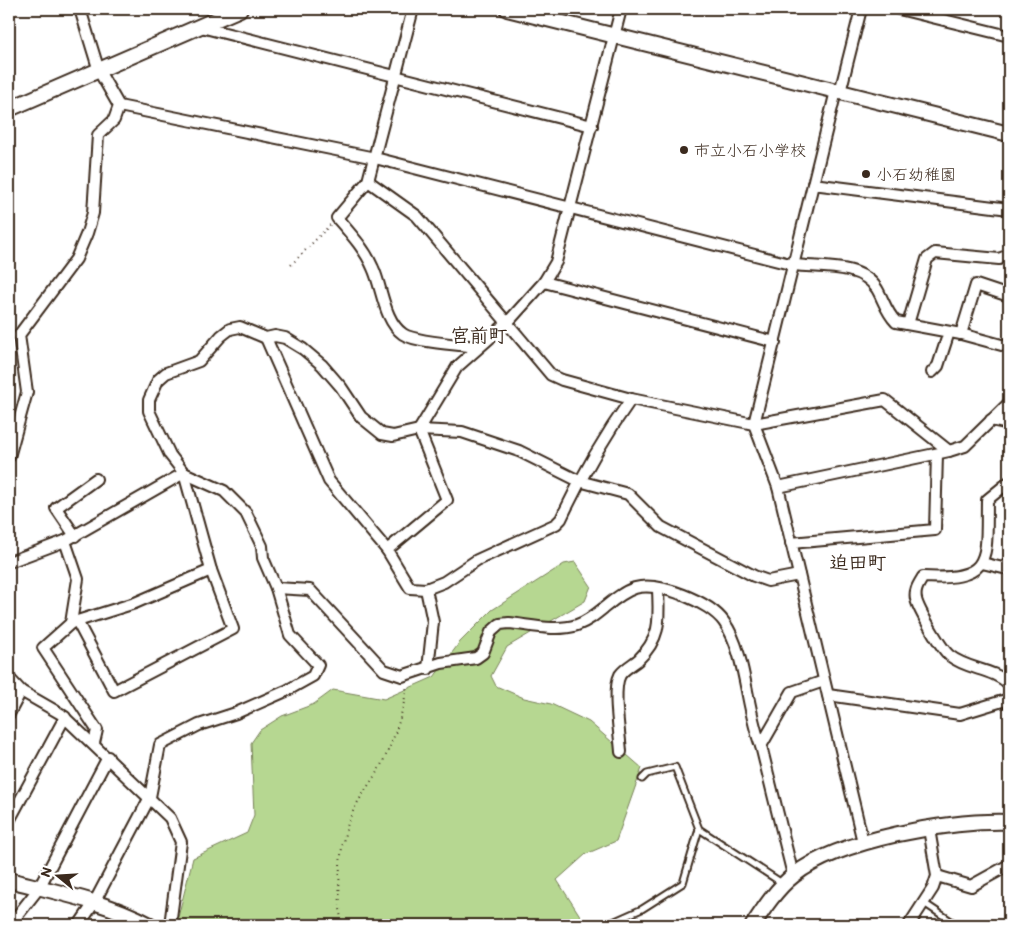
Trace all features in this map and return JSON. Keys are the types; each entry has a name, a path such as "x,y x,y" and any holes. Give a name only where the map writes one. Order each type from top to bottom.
{"street":[{"path":"80,9 99,71 119,106 375,158 794,265 856,271 871,280 888,315 896,322 961,334 1009,347"},
{"path":"9,109 240,9"},
{"path":"413,9 368,181 337,218 373,267 394,325 403,334 413,338 478,347"},
{"path":"513,9 1009,134"},
{"path":"419,430 457,367 508,322 544,282 556,262 621,9"},
{"path":"861,9 813,184 754,424 778,487 862,842"},
{"path":"899,9 1009,36"},
{"path":"200,27 592,126"},
{"path":"9,457 12,427 27,392 20,335 76,259 93,213 98,135 114,120 119,106"},
{"path":"368,181 417,216 551,375 631,399 754,424 885,400 949,451"},
{"path":"813,184 1009,209"},
{"path":"908,324 927,259 931,254 999,259 1009,255"},
{"path":"544,282 775,342"},
{"path":"961,334 976,285 1009,296"},
{"path":"96,479 56,508 70,539 78,580 74,622 114,691 233,629 211,570 184,473 170,455 149,411 149,400 158,380 166,373 199,361 230,329 240,327 266,338 275,336 285,338 303,349 322,365 341,387 361,417 378,431 393,436 419,430 474,434 518,451 579,481 628,494 661,527 754,576 768,581 799,575"},
{"path":"932,372 938,366 949,332"},
{"path":"266,338 329,481 387,550 410,588 426,589 444,582 477,560 556,524 561,519 579,481 631,399"},
{"path":"778,487 936,454 965,446 1009,403"},
{"path":"991,420 1009,424"},
{"path":"387,550 447,500 419,430"},
{"path":"792,543 935,530 936,454"},
{"path":"9,562 70,539 184,473"},
{"path":"79,925 94,903 150,797 160,745 199,725 236,713 286,691 313,676 318,665 290,635 276,588 263,558 262,546 256,530 246,513 224,490 184,473"},
{"path":"1009,482 987,500 986,554 982,563 974,570 958,577 923,577 917,587 916,599 940,644 949,655 962,663 999,675 1009,684"},
{"path":"982,563 1003,568 1009,563"},
{"path":"94,743 97,730 43,648 74,622 135,603 211,570"},
{"path":"276,588 310,590 384,670 402,676 428,669 441,663 476,658 483,653 491,632 500,624 509,623 562,628 578,625 636,588 658,589 689,595 724,621 739,656 755,730 761,746 789,880"},
{"path":"426,589 433,622 428,669"},
{"path":"621,752 617,691 620,675 654,641 659,622 658,589"},
{"path":"9,678 21,691 65,717 170,818 181,842 170,925"},
{"path":"761,746 792,692 824,681"},
{"path":"9,714 21,691"},
{"path":"828,695 960,714 1009,700"},
{"path":"9,821 65,717"},
{"path":"10,925 39,888 108,757"},
{"path":"753,925 789,880 824,856 862,842 929,829 990,821 1009,822"},
{"path":"909,925 937,876 929,829"},
{"path":"937,876 970,886 1009,865"},
{"path":"9,880 132,915 150,925"}],"lane":[{"path":"606,925 642,909 683,883 699,830 675,767 647,774 642,779"},
{"path":"699,830 789,880"},
{"path":"923,903 957,925"}],"path":[{"path":"292,265 337,218"},
{"path":"341,925 340,882 347,826 391,745 404,707 409,675"}],"green space":[{"path":"575,562 591,586 585,601 507,647 491,676 496,686 524,698 551,704 589,722 642,768 616,841 586,854 557,880 586,925 176,925 193,858 247,833 254,815 251,743 260,730 282,716 314,704 333,690 384,699 434,677 460,642 492,610 564,564"}],"place":[{"name":"市立小石小学校","path":"684,150"},
{"name":"小石幼稚園","path":"866,174"}],"district":[{"name":"宮前町","path":"479,335"},
{"name":"迫田町","path":"858,562"}]}
